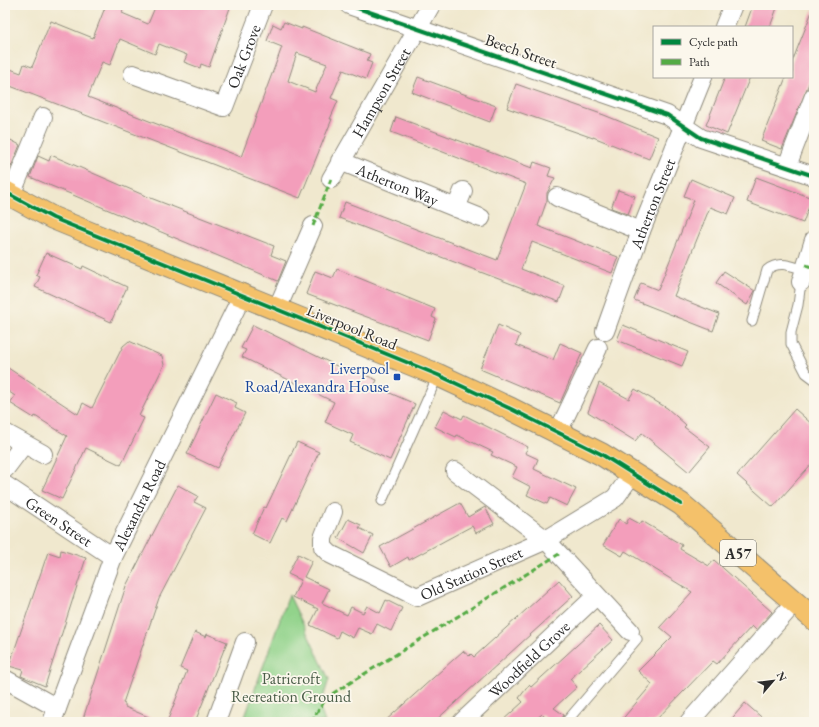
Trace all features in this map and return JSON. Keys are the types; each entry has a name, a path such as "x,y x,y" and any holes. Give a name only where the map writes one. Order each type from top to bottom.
{"main road":[{"name":"Liverpool Road","path":"8,194 53,218 438,375 558,432 634,473 681,504 814,618"}],"street":[{"name":"Oak Grove","path":"133,74 224,107 263,5"},
{"name":"Beech Street","path":"349,5 667,115 702,138 814,176"},
{"name":"Hampson Street","path":"331,179 431,5"},
{"path":"724,26 732,5"},
{"name":"Atherton Street","path":"605,331 641,231 704,78"},
{"path":"788,166 814,96"},
{"path":"8,194 43,117"},
{"name":"Atherton Way","path":"340,161 481,218"},
{"name":"Atherton Way","path":"456,208 463,191"},
{"path":"557,198 641,231"},
{"path":"277,309 313,226"},
{"path":"803,276 814,240"},
{"name":"Alexandra Road","path":"55,715 113,556 242,296"},
{"path":"558,432 598,348"},
{"path":"5,433 43,454"},
{"path":"5,469 24,444"},
{"path":"455,471 546,540 596,596 630,631"},
{"path":"546,540 615,498 634,473"},
{"name":"Green Street","path":"5,485 113,556"},
{"name":"Old Station Street","path":"333,512 323,538 323,547 330,554 417,597 546,540"},
{"name":"Woodfield Grove","path":"462,722 596,596"},
{"path":"689,722 795,602"},
{"path":"216,722 245,642"},
{"path":"5,679 55,715"}],"lane":[{"path":"752,321 767,270 773,265 779,263 803,276 791,332 791,344 806,373 814,378"},
{"path":"382,501 438,375"},
{"path":"566,722 637,639 630,631"}],"green space":[{"name":"Patricroft Recreation Ground","path":"289,595 329,679 320,708 325,722 243,722"}],"building":[{"path":"106,5 125,5 122,13 148,24 156,5 231,5 209,67 201,64 200,68 184,62 187,55 159,44 155,54 120,39 110,65 102,62 88,97 241,157 282,47 267,41 273,24 281,28 284,22 302,29 302,27 370,54 367,61 372,63 366,79 343,70 331,98 338,101 330,119 332,119 300,198 5,84 5,67 21,73 24,64 32,67 51,21 93,38","holes":["297,53 327,64 315,92 288,81"]},
{"path":"753,5 778,5 770,26 745,26"},
{"path":"813,9 814,71 782,149 761,141 786,78 793,78 793,59"},
{"path":"418,77 496,106 490,122 412,92"},
{"path":"725,78 750,78 727,134 706,125"},
{"path":"516,84 604,115 658,137 649,159 593,137 507,108"},
{"path":"396,117 532,168 534,162 551,168 548,176 555,178 547,193 547,200 538,226 618,257 612,273 532,242 521,269 565,286 559,302 339,218 345,202 497,260 526,184 391,132"},
{"path":"5,137 20,145 11,167 5,163"},
{"path":"51,155 148,197 274,246 271,255 286,261 278,281 30,177 38,156 49,161"},
{"path":"756,177 812,198 803,223 747,202"},
{"path":"691,179 735,198 728,214 710,207 674,296 719,314 713,331 634,300 641,283 658,290 694,200 684,196"},
{"path":"618,190 635,196 628,214 611,208"},
{"path":"46,253 82,269 83,266 127,287 111,322 35,287 40,277 36,275"},
{"path":"337,269 435,309 432,317 436,319 428,340 306,294 315,271 333,278"},
{"path":"724,271 755,291 747,305 716,283"},
{"path":"253,325 347,371 349,368 377,380 374,386 415,404 390,460 350,442 353,435 325,422 334,402 242,357 246,350 241,348"},
{"path":"498,325 520,335 516,345 553,360 560,343 582,353 560,403 480,369"},
{"path":"623,325 688,352 682,366 617,340"},
{"path":"129,341 162,356 164,365 139,416 144,418 121,465 86,448 62,499 42,490 67,436 35,416 34,418 10,403 15,396 5,389 5,366 78,414 83,403 92,408 123,346"},
{"path":"599,383 629,399 635,389 667,408 686,425 684,427 710,447 689,472 642,433 635,441 588,412"},
{"path":"216,393 237,403 235,408 245,413 217,468 187,454"},
{"path":"795,409 814,426 814,461 773,507 737,475"},
{"path":"444,410 462,419 464,415 528,447 525,453 538,459 534,469 576,489 567,506 550,498 547,504 527,495 531,487 512,477 517,467 491,455 493,452 457,435 456,437 435,427"},
{"path":"297,442 319,452 287,521 282,518 270,543 252,534"},
{"path":"178,485 198,496 194,502 206,508 159,598 123,703 125,704 125,707 160,722 82,722 126,586"},
{"path":"460,503 468,517 485,507 494,524 476,533 472,526 409,560 408,557 391,567 380,547"},
{"path":"629,518 640,524 642,521 682,545 680,549 709,566 714,560 772,612 756,630 752,626 717,664 713,661 654,722 620,722 652,684 638,671 672,637 660,627 692,592 625,551 622,556 603,545 619,519 626,524"},
{"path":"348,519 361,525 359,528 373,535 364,553 338,538"},
{"path":"61,550 86,558 45,686 21,676 23,670 9,666 48,552 60,556"},
{"path":"298,554 312,561 304,577 329,589 322,603 347,615 351,607 363,613 367,606 380,613 386,600 402,608 391,631 377,624 372,634 358,628 353,638 340,631 337,638 310,625 318,609 293,597 301,580 288,574"},
{"path":"559,580 573,596 434,722 384,722 463,651 469,656 471,654 474,657"},
{"path":"599,625 613,640 570,679 577,687 554,708 564,715 560,722 549,722 542,714 533,722 501,722 523,702 519,698 529,685 531,687"},
{"path":"195,632 206,637 207,634 227,642 195,722 167,722 187,671 180,668"},
{"path":"745,703 767,722 729,722"}],"marked path":[{"path":"313,226 331,179"},
{"path":"806,265 814,268"},
{"path":"311,722 327,697 559,554"}],"cycle path":[{"path":"349,5 667,115 701,138 814,176"},
{"path":"5,192 53,218 438,375 511,409 601,454 681,504"}],"place":[{"name":"Liverpool Road/Alexandra House","path":"397,377"}]}
